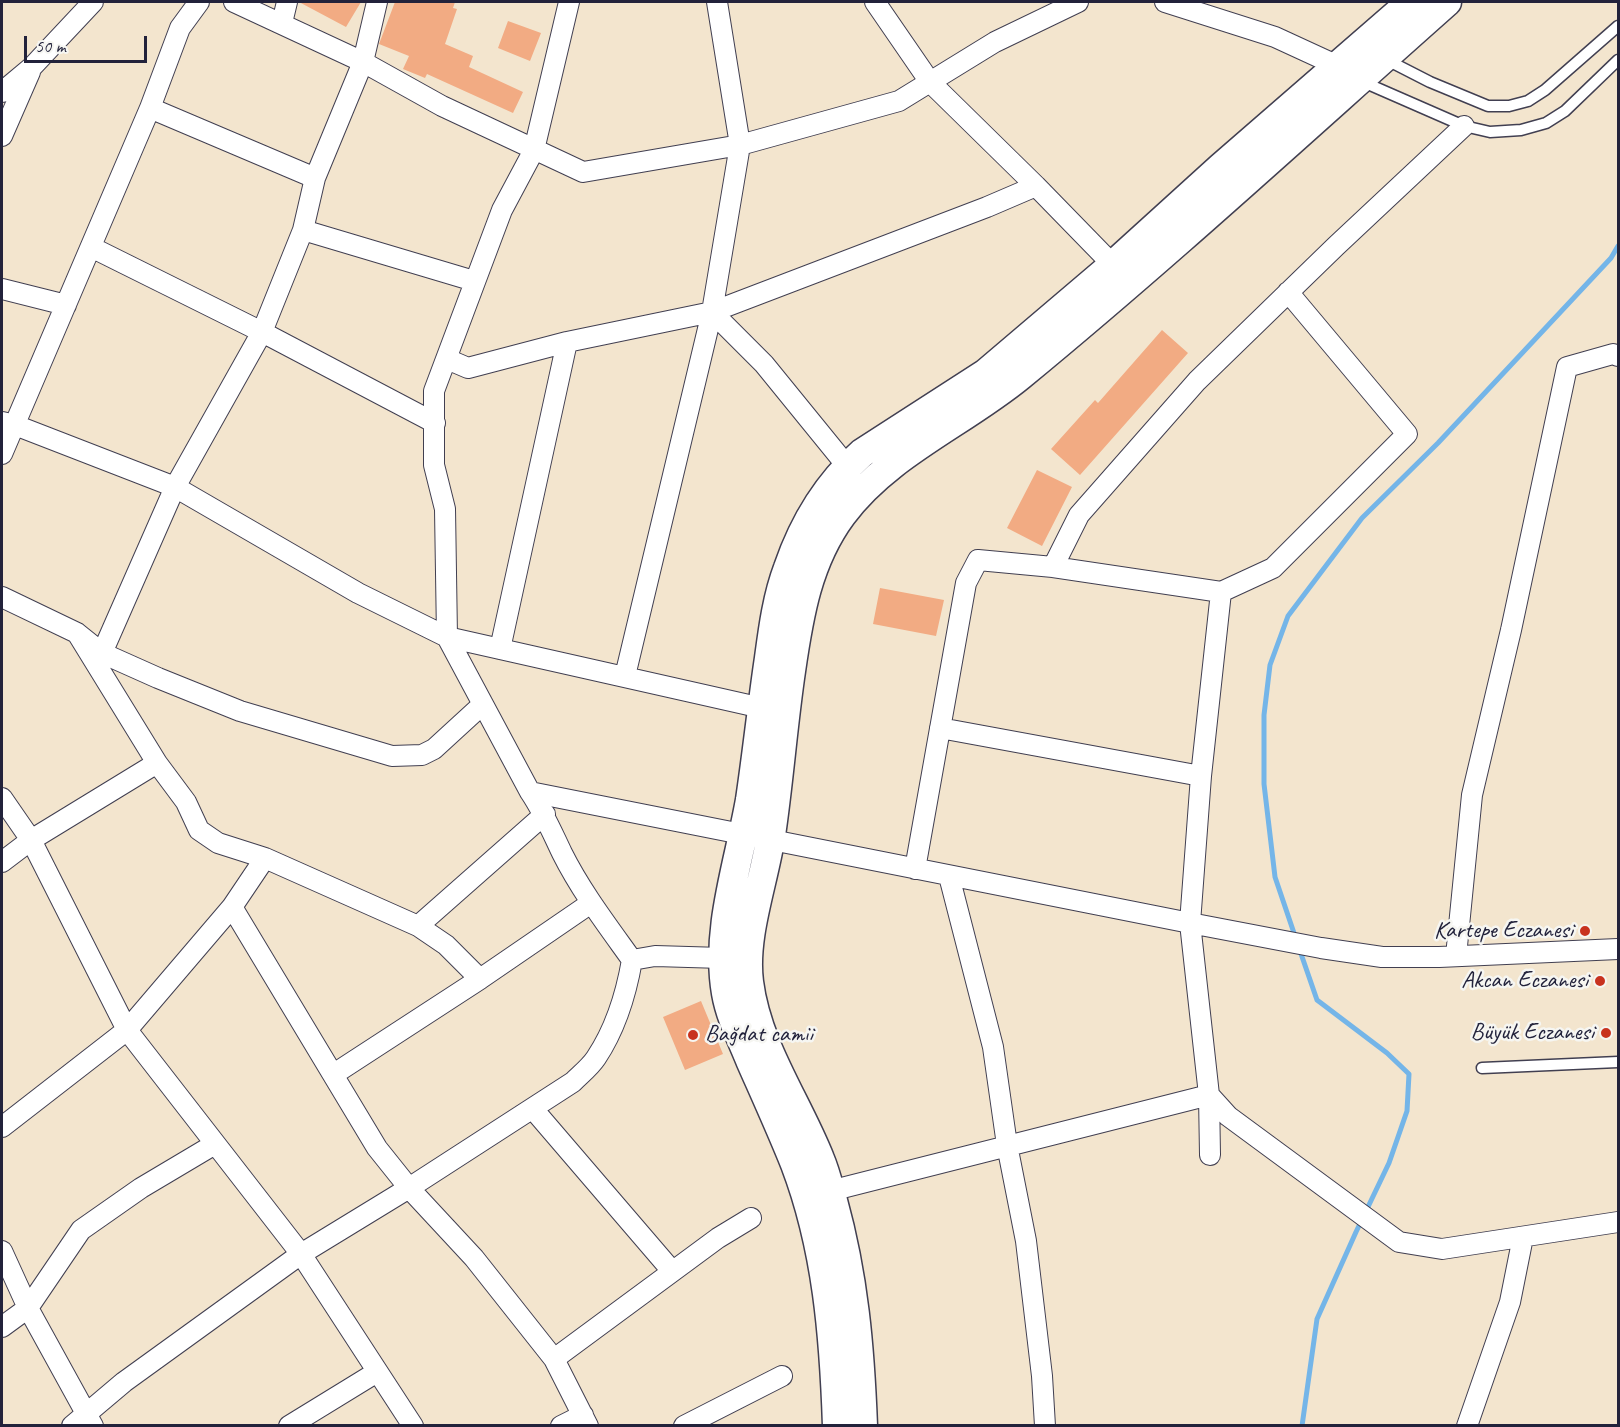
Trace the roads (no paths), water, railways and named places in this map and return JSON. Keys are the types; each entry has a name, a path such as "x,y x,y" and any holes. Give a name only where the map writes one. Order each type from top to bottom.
{"main road":[{"path":"837,1425 835,1358 819,1242 794,1163 729,1009 723,958 724,935 757,837 785,711 801,609 820,551 841,517 867,487 898,460 966,416 1034,365 1161,255 1360,63 1411,2"},
{"path":"862,1425 857,1318 844,1241 822,1163 759,1026 749,980 748,960 752,933 762,708 779,595 787,569 811,514 847,466 880,440 986,373 1113,265 1221,167 1360,63 1447,2"}],"street":[{"path":"2,92 33,67 93,2"},
{"path":"2,454 8,423 66,305 150,108 180,28 199,2"},
{"path":"234,2 363,62 442,106 583,172 740,145 899,100 995,42 1078,2"},
{"path":"282,23 287,2"},
{"path":"102,653 175,487 262,332 303,230 315,178 363,62 377,2"},
{"path":"72,1425 90,1419 124,1382 301,1254 409,1188 573,1082 595,1059 610,1033 626,995 632,960 591,903 562,853 544,814 482,705 447,637 445,509 434,465 434,391 502,210 534,150 569,2"},
{"path":"626,676 712,312 740,145 717,2"},
{"path":"875,2 930,82 1113,265"},
{"path":"1165,2 1360,63"},
{"path":"2,136 33,67"},
{"path":"150,108 315,178"},
{"path":"1053,567 1079,515 1197,381 1464,126"},
{"path":"447,359 468,368 567,342 712,312 987,207 1036,186"},
{"path":"303,230 474,281"},
{"path":"91,247 262,332 435,423"},
{"path":"2,289 66,305"},
{"path":"915,869 966,583 978,560 1053,567 1221,592 1273,568 1407,434 1288,292"},
{"path":"712,312 764,364 847,466"},
{"path":"500,649 567,342"},
{"path":"1456,956 1472,795 1511,630 1567,367 1612,354 1618,356"},
{"path":"8,423 175,487 358,593 447,637 762,708"},
{"path":"1210,1155 1209,1095 1190,923 1201,776 1221,592"},
{"path":"2,597 77,633 102,653 158,678 240,711 392,756 422,755 434,749 482,705"},
{"path":"77,633 157,763 186,802 199,830 218,843 265,858 418,926 446,945 480,979"},
{"path":"940,728 1201,776"},
{"path":"2,862 31,840 157,763"},
{"path":"530,792 1190,923 1382,957 1618,949"},
{"path":"2,798 31,840 127,1030 301,1254 413,1425"},
{"path":"418,926 544,814"},
{"path":"3,1122 127,1030 232,907 265,858"},
{"path":"949,876 993,1047 1007,1145 1028,1252 1042,1377 1044,1425"},
{"path":"334,1074 591,903"},
{"path":"232,907 377,1148 409,1188 474,1258 554,1359 586,1420 561,1425"},
{"path":"632,960 655,956 723,958"},
{"path":"830,1191 1209,1095"},
{"path":"1209,1095 1228,1116 1399,1242 1442,1249 1618,1222"},
{"path":"533,1109 672,1271"},
{"path":"2,1327 28,1308 81,1230 141,1188 215,1144"},
{"path":"554,1359 718,1238 751,1218"},
{"path":"1467,1425 1510,1302 1523,1237"},
{"path":"2,1251 28,1308 90,1419"},
{"path":"289,1425 378,1372"},
{"path":"684,1425 782,1376"}],"lane":[{"path":"1360,63 1488,106 1509,106 1528,101 1545,90 1618,26"},
{"path":"1360,63 1464,126 1490,132 1521,130 1546,123 1564,111 1618,60"},
{"path":"1482,1068 1618,1062"}],"waterway":[{"path":"1296,939 1275,877 1264,784 1264,715 1270,665 1288,616 1362,518 1438,443 1611,258 1618,246"},
{"path":"1299,948 1317,1000 1387,1053 1409,1074 1407,1111 1389,1163 1317,1319 1302,1426"}],"place":[{"name":"Kartepe Eczanesi","path":"1585,931"},
{"name":"Akcan Eczanesi","path":"1600,981"},
{"name":"Büyük Eczanesi","path":"1606,1033"},
{"name":"Bağdat camii","path":"693,1035"}]}
